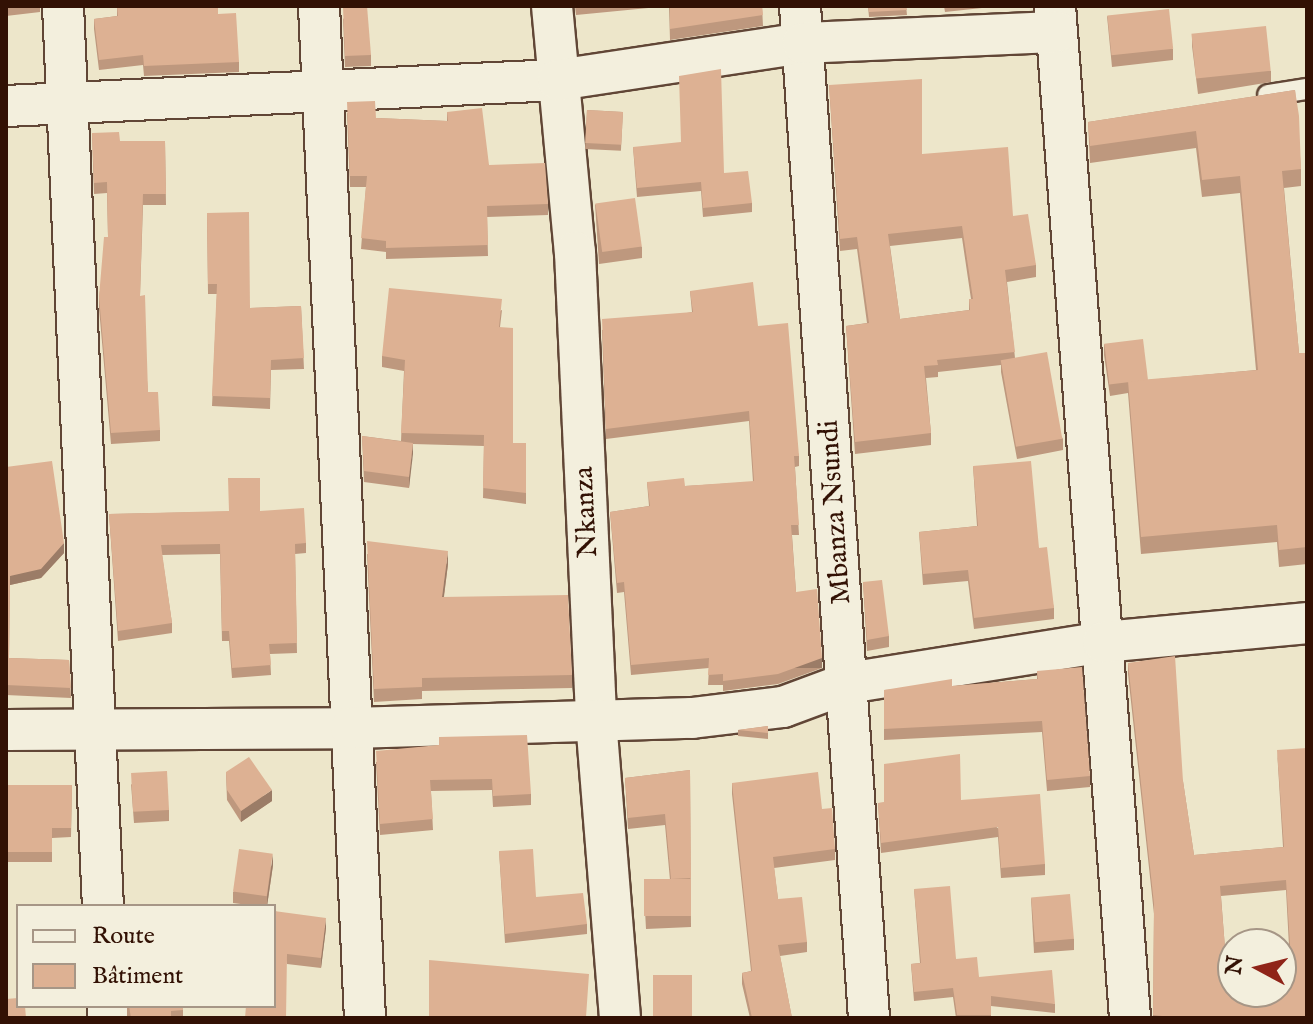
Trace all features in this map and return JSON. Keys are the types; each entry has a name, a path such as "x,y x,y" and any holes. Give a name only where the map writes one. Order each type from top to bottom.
{"street":[{"path":"63,6 103,904"},
{"path":"319,6 327,91 365,1018"},
{"name":"Nkanza","path":"552,6 575,252 596,720 620,1018"},
{"path":"6,106 558,80 802,25 1056,19 1075,128 1103,642 1130,1018"},
{"name":"Mbanza Nsundi","path":"802,25 869,1018"},
{"path":"6,730 95,732 351,728 692,718 783,707 848,683 1103,642 1307,623"}],"lane":[{"path":"1247,99 1307,89"}],"building":[{"path":"117,6 218,6 218,14 236,13 239,62 144,66 143,55 99,60 94,19 118,16"},
{"path":"367,6 371,55 345,56 343,7"},
{"path":"670,6 762,6 763,15 670,29"},
{"path":"868,6 906,6 907,10 869,12"},
{"path":"1169,9 1173,49 1112,55 1107,15"},
{"path":"1266,26 1271,71 1196,79 1191,34"},
{"path":"721,69 724,173 748,171 752,203 703,208 701,182 637,188 633,147 681,142 679,76"},
{"path":"922,79 922,154 1008,147 1013,216 1028,214 1036,265 1005,270 1015,352 937,360 938,365 924,366 931,433 855,442 846,326 869,323 857,237 840,239 829,85","holes":["962,226 973,299 969,299 970,310 900,319 888,234"]},
{"path":"1295,90 1301,169 1282,171 1299,353 1307,353 1307,547 1279,550 1277,525 1141,537 1128,381 1258,370 1240,176 1202,180 1196,131 1090,146 1088,122"},
{"path":"375,101 376,118 448,121 447,112 482,108 489,165 545,163 548,204 487,206 488,245 386,248 386,241 361,238 367,176 350,176 347,102"},
{"path":"587,110 623,112 621,145 585,143"},
{"path":"119,132 120,141 165,141 166,194 143,194 140,296 145,295 148,392 158,392 160,430 111,433 99,297 104,237 108,237 107,182 94,183 92,133"},
{"path":"635,198 642,247 602,252 595,204"},
{"path":"249,212 250,308 301,306 304,358 271,360 270,398 212,396 217,284 208,284 207,213"},
{"path":"753,282 758,326 788,323 799,456 794,456 799,525 791,525 796,592 817,589 822,658 778,674 723,681 723,674 708,675 709,658 631,665 624,582 617,583 610,512 650,506 647,482 684,478 685,486 754,481 749,411 606,429 602,319 693,312 690,291"},
{"path":"389,288 502,299 499,327 513,328 513,443 526,443 526,493 483,488 484,435 401,433 405,360 382,356"},
{"path":"1143,339 1148,380 1109,384 1104,344"},
{"path":"1047,352 1062,439 1016,447 1001,360"},
{"path":"362,436 413,443 409,477 364,471"},
{"path":"52,461 64,543 41,569 10,576 9,658 69,660 71,688 6,685 6,467"},
{"path":"1031,461 1039,548 1047,547 1054,608 974,618 968,570 923,574 919,532 978,526 973,466"},
{"path":"228,478 260,478 260,511 304,508 306,543 295,544 297,643 269,644 271,665 232,668 229,631 222,631 220,544 161,545 172,623 118,631 109,514 229,511"},
{"path":"367,541 448,551 442,597 568,595 572,675 422,678 422,687 374,689"},
{"path":"882,580 889,636 867,640 863,582"},
{"path":"1175,656 1183,781 1194,855 1284,847 1277,750 1307,748 1307,1018 1180,1018 1153,1015 1154,904 1128,663"},
{"path":"1082,667 1090,776 1047,780 1042,721 884,729 884,690 952,679 952,686 1038,679 1037,671"},
{"path":"768,726 768,733 738,730"},
{"path":"527,735 531,794 493,796 492,779 430,780 433,819 380,824 376,751 439,745 439,737"},
{"path":"960,754 961,800 1040,794 1045,864 1001,868 998,827 881,843 878,803 884,802 884,764"},
{"path":"249,757 272,790 241,811 227,790 226,772"},
{"path":"690,770 691,878 671,879 665,814 628,818 625,778"},
{"path":"167,771 169,810 133,812 131,773"},
{"path":"818,772 822,809 832,808 835,849 773,857 778,899 802,897 807,942 778,945 792,1018 752,1018 742,973 752,971 732,783"},
{"path":"6,785 72,785 71,828 52,828 52,852 6,852"},
{"path":"239,849 273,854 267,896 233,892"},
{"path":"533,849 536,897 583,893 587,924 505,934 499,851"},
{"path":"644,879 691,879 691,916 644,916"},
{"path":"950,886 956,959 977,957 979,977 1052,970 1055,1004 991,996 991,1015 957,1015 953,988 914,992 911,964 921,963 914,889"},
{"path":"1070,894 1074,939 1035,942 1031,897"},
{"path":"276,911 326,918 321,958 287,954 286,1018 245,1018 246,1008 276,1008"},
{"path":"429,960 589,974 586,1017 598,1018 429,1018"},
{"path":"653,975 692,975 692,1018 653,1018"},
{"path":"16,998 16,1008 25,1008 26,1018 6,1018 6,999"},
{"path":"129,1008 183,1008 171,1011 171,1018 131,1018"}]}
